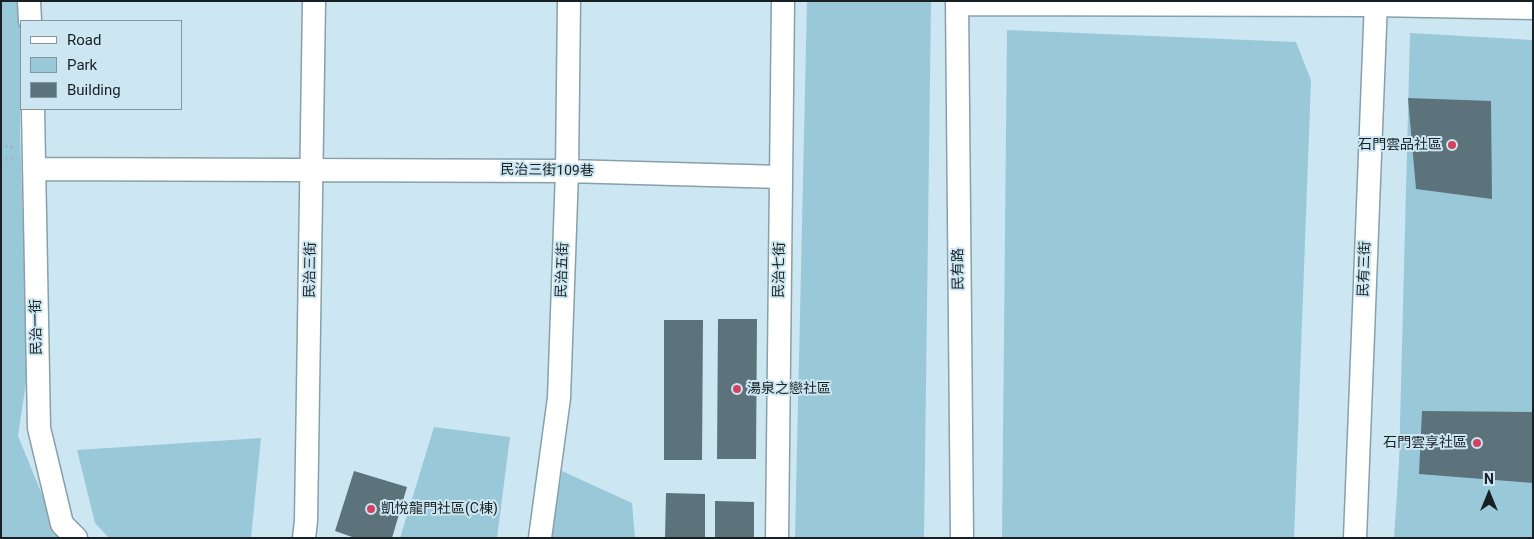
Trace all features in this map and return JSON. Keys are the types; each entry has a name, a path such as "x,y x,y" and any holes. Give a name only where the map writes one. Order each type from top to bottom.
{"street":[{"path":"30,1 30,20"},
{"name":"民治三街","path":"304,538 313,170 314,1"},
{"name":"民治五街","path":"540,538 559,398 567,171 569,1"},
{"name":"民治七街","path":"777,538 783,1"},
{"path":"957,3 1376,3 1533,8"},
{"name":"民有路","path":"957,3 962,538"},
{"name":"民有三街","path":"1355,538 1376,3"},
{"name":"民治一街","path":"32,110 24,164 39,428 62,524 76,538"},
{"name":"民治三街109巷","path":"24,164 313,170 567,171 781,178"}],"path":[{"path":"1,146 14,147"},
{"path":"1,159 24,164"}],"green space":[{"path":"1,1 20,1 20,133 28,369 18,436 60,538 1,538"},
{"path":"807,1 931,1 924,538 795,538"},
{"path":"1007,30 1296,42 1311,80 1294,538 1002,538"},
{"path":"1410,33 1533,40 1533,538 1394,538 1399,463"},
{"path":"434,427 510,437 497,538 400,538"},
{"path":"261,438 251,538 109,538 95,523 77,450"},
{"path":"562,471 632,503 635,538 550,538"}],"building":[{"name":"石門雲品社區","path":"1408,98 1491,101 1492,199 1416,189"},
{"name":"湯泉之戀社區","path":"718,319 757,319 756,459 717,459"},
{"path":"664,320 703,320 702,460 664,460"},
{"name":"石門雲享社區","path":"1422,411 1533,412 1533,483 1419,474"},
{"name":"凱悅龍門社區(C棟)","path":"354,471 407,487 392,538 355,538 335,531"},
{"path":"666,493 705,494 705,538 665,538"},
{"path":"715,501 754,502 754,538 715,538"}],"place":[{"name":"石門雲品社區","path":"1452,145"},
{"name":"湯泉之戀社區","path":"737,389"},
{"name":"石門雲享社區","path":"1477,443"},
{"name":"凱悅龍門社區(C棟)","path":"371,509"}]}
